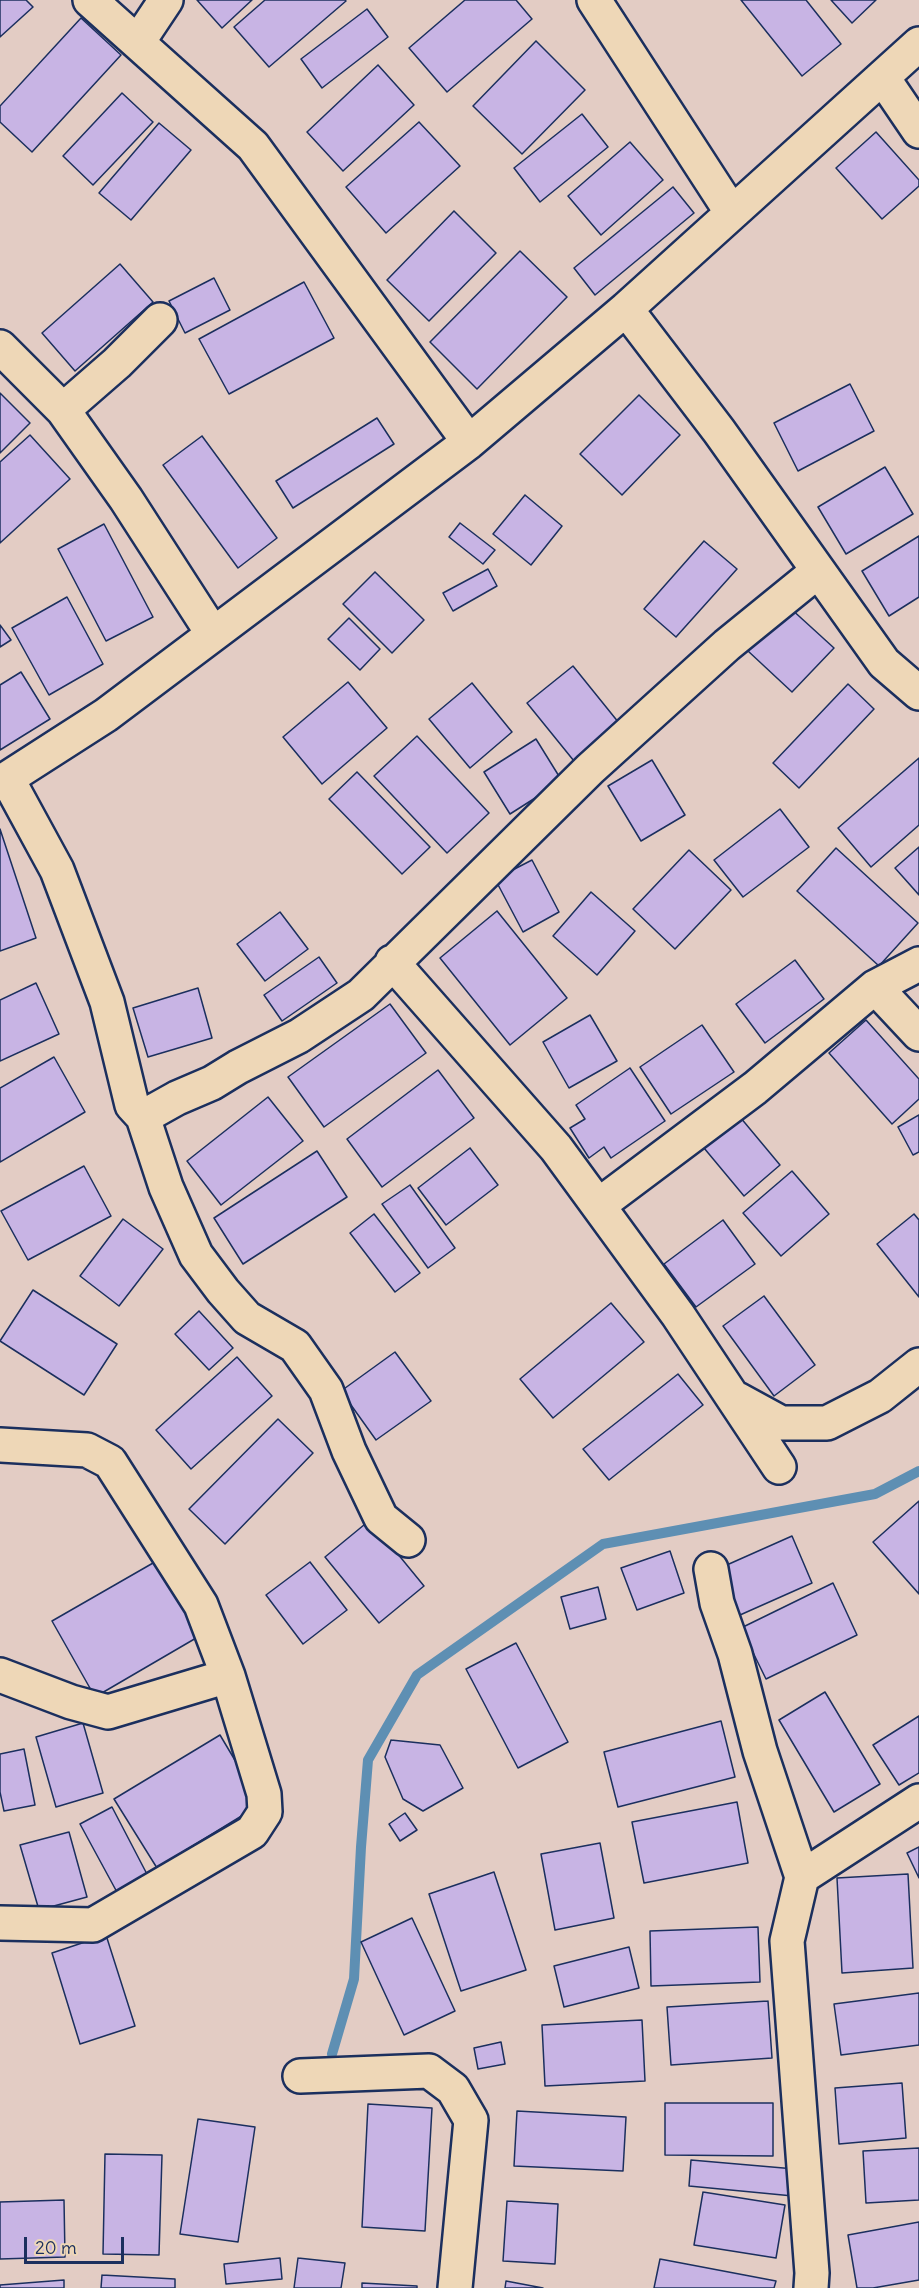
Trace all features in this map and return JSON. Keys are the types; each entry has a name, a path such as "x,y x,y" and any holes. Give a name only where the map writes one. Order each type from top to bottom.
{"street":[{"path":"90,0 253,146 470,442"},
{"path":"138,42 166,0"},
{"path":"609,6 732,213"},
{"path":"408,1540 381,1518 350,1451 326,1390 295,1346 247,1318 196,1255 166,1186 142,1117 132,1105 107,1002 57,870 4,782 106,715 470,442 626,309 919,45"},
{"path":"883,78 919,131"},
{"path":"626,309 719,430 884,663 919,693"},
{"path":"63,410 117,363 160,320"},
{"path":"0,347 63,410 126,499 213,634"},
{"path":"142,1117 212,1083 299,1036 361,995 590,769 727,645 818,571"},
{"path":"392,962 556,1148 678,1315 779,1467"},
{"path":"598,1205 755,1088 875,987 919,964"},
{"path":"875,987 919,1034"},
{"path":"732,1396 781,1423 827,1423 879,1396 919,1365"},
{"path":"0,1445 87,1450 110,1462 201,1605 228,1676 264,1794 265,1812 252,1832 93,1925 0,1923"},
{"path":"711,1569 717,1603 735,1654 760,1751 802,1877 787,1941 812,2273 811,2288"},
{"path":"0,1675 71,1702 108,1712 228,1676"},
{"path":"802,1877 919,1801"},
{"path":"300,2076 429,2072 453,2089 471,2120 455,2288"}],"building":[{"path":"0,0 26,0 33,7 0,37"},
{"path":"197,0 252,0 222,28"},
{"path":"265,0 346,1 269,67 234,27"},
{"path":"465,0 516,0 532,19 447,92 409,48"},
{"path":"741,0 806,0 841,44 802,76"},
{"path":"831,0 876,0 852,23"},
{"path":"367,9 388,37 322,88 301,59"},
{"path":"81,18 121,55 32,152 0,122 0,106"},
{"path":"536,41 585,90 522,154 473,106"},
{"path":"378,65 414,105 343,171 307,132"},
{"path":"122,93 153,122 93,185 63,156"},
{"path":"582,114 608,147 540,202 514,168"},
{"path":"419,122 460,166 386,233 346,187"},
{"path":"159,123 191,150 131,220 99,193"},
{"path":"876,132 919,180 919,186 882,219 836,168"},
{"path":"630,142 663,180 601,235 568,196"},
{"path":"673,187 694,213 595,295 574,268"},
{"path":"454,211 496,253 429,321 387,280"},
{"path":"520,251 567,297 477,389 430,342"},
{"path":"120,264 153,302 75,371 42,333"},
{"path":"214,278 230,310 185,333 169,301"},
{"path":"304,282 334,338 229,394 199,339"},
{"path":"850,384 874,431 798,471 774,423"},
{"path":"0,393 30,423 0,453"},
{"path":"639,395 680,435 622,495 580,454"},
{"path":"377,418 394,444 293,508 276,481"},
{"path":"30,435 70,479 0,543 0,462"},
{"path":"202,436 277,538 238,568 163,465"},
{"path":"885,467 913,514 846,554 818,507"},
{"path":"525,495 562,526 531,565 493,534"},
{"path":"460,523 495,550 483,564 449,537"},
{"path":"104,524 153,617 106,641 58,549"},
{"path":"919,536 919,597 889,616 862,571"},
{"path":"704,541 737,569 676,637 644,609"},
{"path":"488,569 497,586 453,611 443,593"},
{"path":"375,572 424,620 392,653 343,604"},
{"path":"67,597 103,664 49,695 12,628"},
{"path":"789,607 834,648 792,692 748,651"},
{"path":"349,618 380,649 360,670 328,639"},
{"path":"0,625 11,640 0,647"},
{"path":"573,666 619,723 574,761 527,703"},
{"path":"21,672 50,719 0,750 0,685"},
{"path":"348,682 387,728 322,784 283,737"},
{"path":"472,683 512,732 470,768 429,719"},
{"path":"848,684 874,709 799,788 773,763"},
{"path":"417,736 489,813 447,853 374,776"},
{"path":"536,739 562,781 510,814 484,772"},
{"path":"919,758 919,825 871,867 838,828"},
{"path":"652,760 685,815 641,841 608,786"},
{"path":"357,772 430,847 402,874 329,799"},
{"path":"780,809 809,847 743,897 714,860"},
{"path":"0,829 36,938 0,951"},
{"path":"919,847 919,895 895,868"},
{"path":"836,848 918,923 879,966 797,891"},
{"path":"689,850 731,890 675,949 633,909"},
{"path":"532,860 559,912 523,932 495,879"},
{"path":"591,892 635,931 597,975 553,936"},
{"path":"497,911 567,998 510,1045 440,958"},
{"path":"280,912 308,949 265,981 237,944"},
{"path":"319,957 337,983 282,1021 264,995"},
{"path":"795,960 824,999 765,1043 736,1004"},
{"path":"36,983 59,1034 0,1061 0,1000"},
{"path":"198,988 212,1038 148,1057 133,1008"},
{"path":"390,1004 426,1053 324,1127 288,1077"},
{"path":"590,1015 617,1061 569,1088 543,1042"},
{"path":"866,1020 919,1079 919,1099 892,1124 829,1053"},
{"path":"702,1025 734,1072 671,1114 640,1067"},
{"path":"54,1057 85,1112 0,1162 0,1088"},
{"path":"630,1068 665,1121 611,1158 604,1147 589,1158 570,1128 585,1119 576,1105"},
{"path":"438,1070 474,1118 382,1187 347,1139"},
{"path":"268,1097 303,1141 221,1205 187,1161"},
{"path":"919,1115 919,1152 913,1155 898,1127"},
{"path":"740,1117 780,1165 744,1196 704,1148"},
{"path":"470,1148 498,1185 446,1225 418,1188"},
{"path":"317,1151 347,1197 243,1264 214,1218"},
{"path":"84,1166 111,1216 28,1260 1,1211"},
{"path":"792,1171 829,1214 781,1256 743,1213"},
{"path":"410,1185 455,1248 428,1268 382,1204"},
{"path":"374,1214 420,1273 395,1292 350,1233"},
{"path":"914,1214 919,1220 919,1297 877,1244"},
{"path":"123,1219 163,1249 119,1306 80,1276"},
{"path":"723,1220 755,1264 696,1307 664,1264"},
{"path":"33,1290 117,1344 84,1395 0,1341"},
{"path":"764,1296 815,1365 774,1396 723,1326"},
{"path":"611,1303 644,1342 553,1418 520,1379"},
{"path":"199,1311 233,1348 209,1370 175,1334"},
{"path":"395,1352 431,1401 376,1440 341,1391"},
{"path":"237,1357 272,1396 191,1469 156,1430"},
{"path":"678,1374 703,1405 609,1480 583,1449"},
{"path":"278,1419 313,1453 225,1544 189,1509"},
{"path":"919,1501 919,1594 873,1542"},
{"path":"370,1520 424,1586 379,1623 325,1557"},
{"path":"792,1536 812,1583 740,1615 720,1568"},
{"path":"670,1551 684,1593 637,1610 621,1568"},
{"path":"160,1559 203,1634 95,1697 52,1621"},
{"path":"310,1562 347,1610 303,1644 266,1595"},
{"path":"833,1583 857,1635 766,1679 741,1628"},
{"path":"598,1587 606,1619 570,1629 561,1597"},
{"path":"516,1643 568,1742 518,1768 466,1669"},
{"path":"825,1692 880,1784 834,1812 779,1720"},
{"path":"919,1716 919,1773 899,1785 873,1745"},
{"path":"721,1721 735,1777 618,1807 604,1752"},
{"path":"83,1723 103,1793 56,1807 36,1737"},
{"path":"220,1735 261,1804 157,1868 114,1799"},
{"path":"391,1740 440,1745 463,1788 423,1811 403,1799 385,1757"},
{"path":"24,1749 35,1805 4,1811 0,1792 0,1754"},
{"path":"737,1802 748,1863 644,1883 632,1822"},
{"path":"112,1807 149,1878 118,1894 80,1824"},
{"path":"405,1813 417,1830 400,1841 389,1824"},
{"path":"69,1832 87,1897 39,1910 20,1845"},
{"path":"600,1843 614,1918 555,1930 541,1854"},
{"path":"919,1847 919,1878 907,1853"},
{"path":"494,1872 526,1970 461,1991 429,1894"},
{"path":"908,1874 913,1968 842,1973 837,1878"},
{"path":"412,1918 455,2011 404,2035 361,1942"},
{"path":"758,1927 760,1982 651,1986 650,1931"},
{"path":"106,1935 135,2026 80,2044 52,1953"},
{"path":"629,1947 639,1988 564,2007 554,1966"},
{"path":"919,1993 919,2045 841,2055 834,2004"},
{"path":"768,2001 772,2058 671,2065 667,2007"},
{"path":"642,2020 645,2081 545,2086 542,2025"},
{"path":"501,2042 505,2064 478,2069 474,2048"},
{"path":"902,2083 906,2138 839,2144 835,2088"},
{"path":"665,2103 773,2103 773,2156 665,2155"},
{"path":"368,2104 432,2108 425,2231 362,2227"},
{"path":"517,2111 626,2117 623,2171 514,2166"},
{"path":"198,2119 255,2127 238,2242 180,2234"},
{"path":"919,2148 919,2200 866,2203 863,2151"},
{"path":"105,2154 162,2155 159,2255 103,2254"},
{"path":"691,2160 795,2169 793,2196 689,2186"},
{"path":"703,2192 785,2205 776,2258 694,2245"},
{"path":"64,2200 65,2257 0,2259 0,2202"},
{"path":"507,2201 558,2204 555,2264 503,2261"},
{"path":"919,2222 919,2280 873,2288 857,2288 848,2235"},
{"path":"280,2258 282,2279 226,2284 224,2264"},
{"path":"298,2258 345,2263 341,2288 294,2288"},
{"path":"660,2259 776,2281 774,2288 654,2288"},
{"path":"102,2275 175,2279 175,2288 101,2288"},
{"path":"64,2280 64,2288 0,2288 0,2285"},
{"path":"506,2281 543,2288 505,2288"},
{"path":"362,2283 417,2286 417,2288 362,2288"}],"waterway":[{"path":"332,2054 354,1979 368,1760 417,1675 603,1544 875,1494 919,1471"}]}
